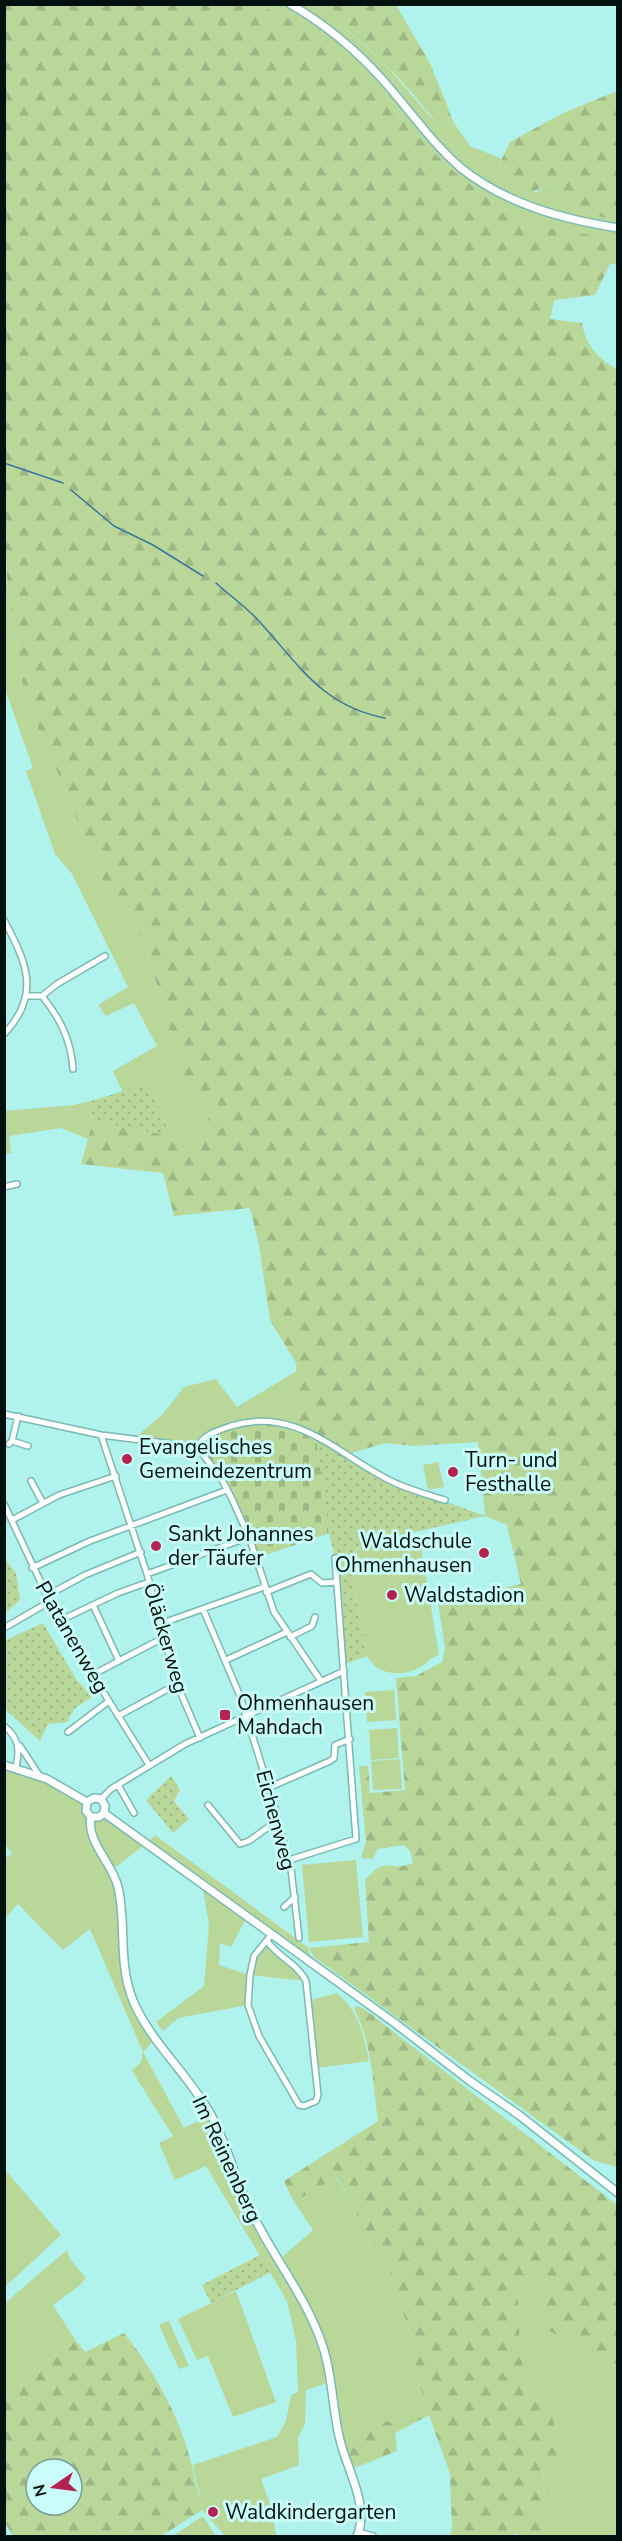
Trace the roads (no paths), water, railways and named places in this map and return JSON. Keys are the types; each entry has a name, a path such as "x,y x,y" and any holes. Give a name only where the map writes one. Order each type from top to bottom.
{"main road":[{"path":"290,4 320,21 352,48 438,145 461,167 485,184 508,197 573,221 618,228"},
{"path":"4,1765 39,1775 87,1802"},
{"path":"94,1798 101,1799 105,1806 104,1813 99,1817 91,1816 86,1811 87,1802 94,1798"},
{"path":"104,1813 269,1938 519,2115 618,2193"},
{"name":"Im Reinenberg","path":"91,1816 90,1830 93,1839 112,1870 118,1888 122,1957 131,1995 154,2039 194,2089 211,2115 251,2213 308,2307 324,2350 339,2438 359,2499 358,2534"}],"street":[{"path":"4,920 28,976 27,996 18,1017 4,1034"},
{"path":"27,996 42,996 57,984 105,956"},
{"path":"42,996 61,1020 66,1032 73,1069"},
{"path":"4,1186 17,1184"},
{"path":"4,1414 101,1435 197,1447 217,1472 249,1537 274,1612 321,1681"},
{"path":"18,1416 11,1443 28,1446"},
{"path":"197,1447 204,1437 221,1429 246,1422 277,1421 316,1436 390,1481 445,1500"},
{"name":"Öläckerweg","path":"101,1435 141,1552 177,1684 200,1738"},
{"path":"12,1520 67,1492 116,1476"},
{"path":"31,1481 43,1503"},
{"path":"32,1568 77,1546 227,1490"},
{"name":"Platanenweg","path":"4,1504 32,1568 59,1621 149,1765"},
{"path":"147,1574 249,1537"},
{"path":"4,1628 85,1575 141,1552"},
{"path":"289,1860 356,1839 335,1558"},
{"path":"160,1624 311,1574 322,1583 338,1582"},
{"path":"59,1621 149,1582"},
{"path":"93,1605 119,1661"},
{"name":"Eichenweg","path":"203,1609 226,1660 247,1717 278,1820 289,1860 299,1938"},
{"path":"226,1660 312,1626 315,1617"},
{"path":"92,1675 163,1638"},
{"path":"101,1799 149,1765 200,1738 344,1671"},
{"path":"118,1716 177,1684"},
{"path":"68,1732 109,1701"},
{"path":"4,1726 16,1739 39,1775"},
{"path":"16,1739 19,1750 16,1767"},
{"path":"268,1788 330,1761 334,1758 334,1745 350,1739"},
{"path":"118,1785 135,1813"},
{"path":"208,1805 240,1844 249,1842 278,1820"},
{"name":"Eichenweg","path":"284,1907 295,1897"},
{"path":"269,1938 285,1959 301,1971 306,1981 318,2095 316,2101 304,2106 298,2104 259,2036 248,2005 254,1956 269,1938"},
{"path":"358,2534 373,2536"}],"waterway":[{"path":"4,463 63,483"},
{"path":"71,490 114,526 153,545 203,576"},
{"path":"216,583 252,614 312,680 327,693 344,704 385,718"}],"place":[{"name":"Evangelisches Gemeindezentrum","path":"127,1459"},
{"name":"Turn- und Festhalle","path":"453,1472"},
{"name":"Sankt Johannes der Täufer","path":"156,1546"},
{"name":"Waldschule Ohmenhausen","path":"484,1553"},
{"name":"Waldstadion","path":"392,1595"},
{"name":"Ohmenhausen Mahdach","path":"225,1715"},
{"name":"Waldkindergarten","path":"213,2512"}]}
